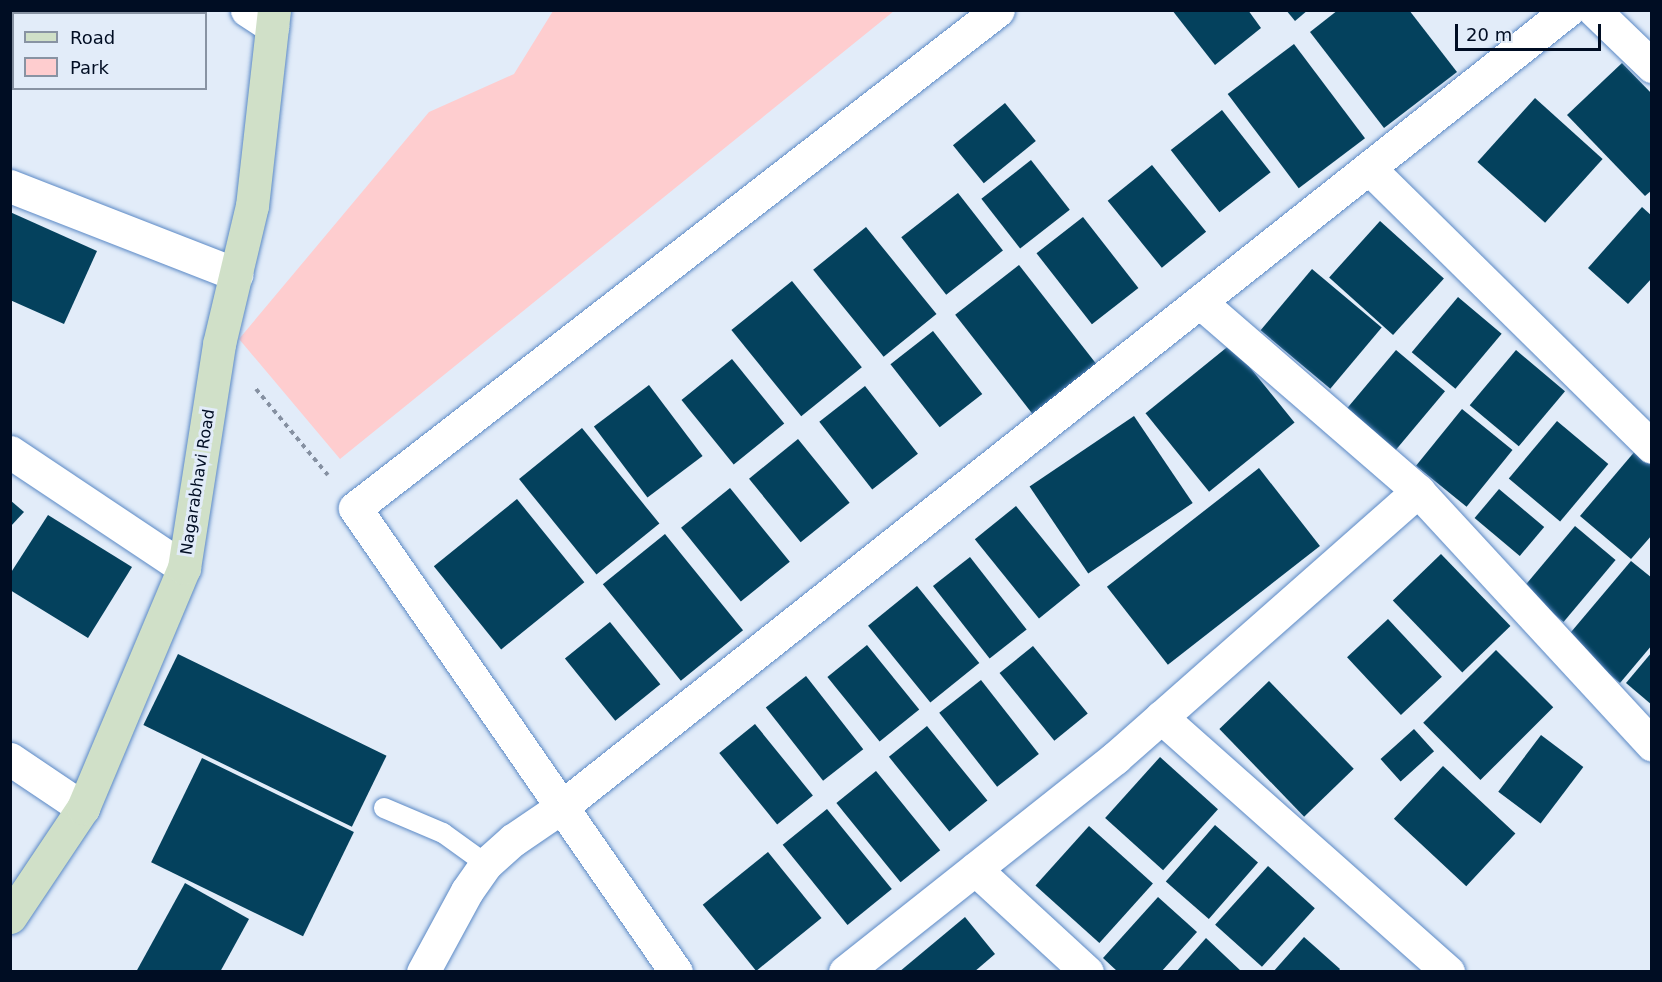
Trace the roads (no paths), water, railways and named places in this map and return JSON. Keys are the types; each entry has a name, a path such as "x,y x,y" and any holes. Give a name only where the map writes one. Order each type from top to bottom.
{"main road":[{"name":"Nagarabhavi Road","path":"10,917 83,808 184,568 219,344 252,206 264,16"}],"street":[{"path":"675,972 355,507 998,10"},
{"path":"423,972 466,891 486,864 560,808 1568,10"},
{"path":"1594,10 1652,66"},
{"path":"1369,168 1652,447"},
{"path":"10,186 236,274"},
{"path":"1200,302 1418,491 1652,745"},
{"path":"10,452 184,568"},
{"path":"845,972 1161,717 1418,491"},
{"path":"1161,717 1448,972"},
{"path":"10,759 83,808"},
{"path":"975,869 1087,972"}],"lane":[{"path":"384,808 443,833 486,864"}]}
